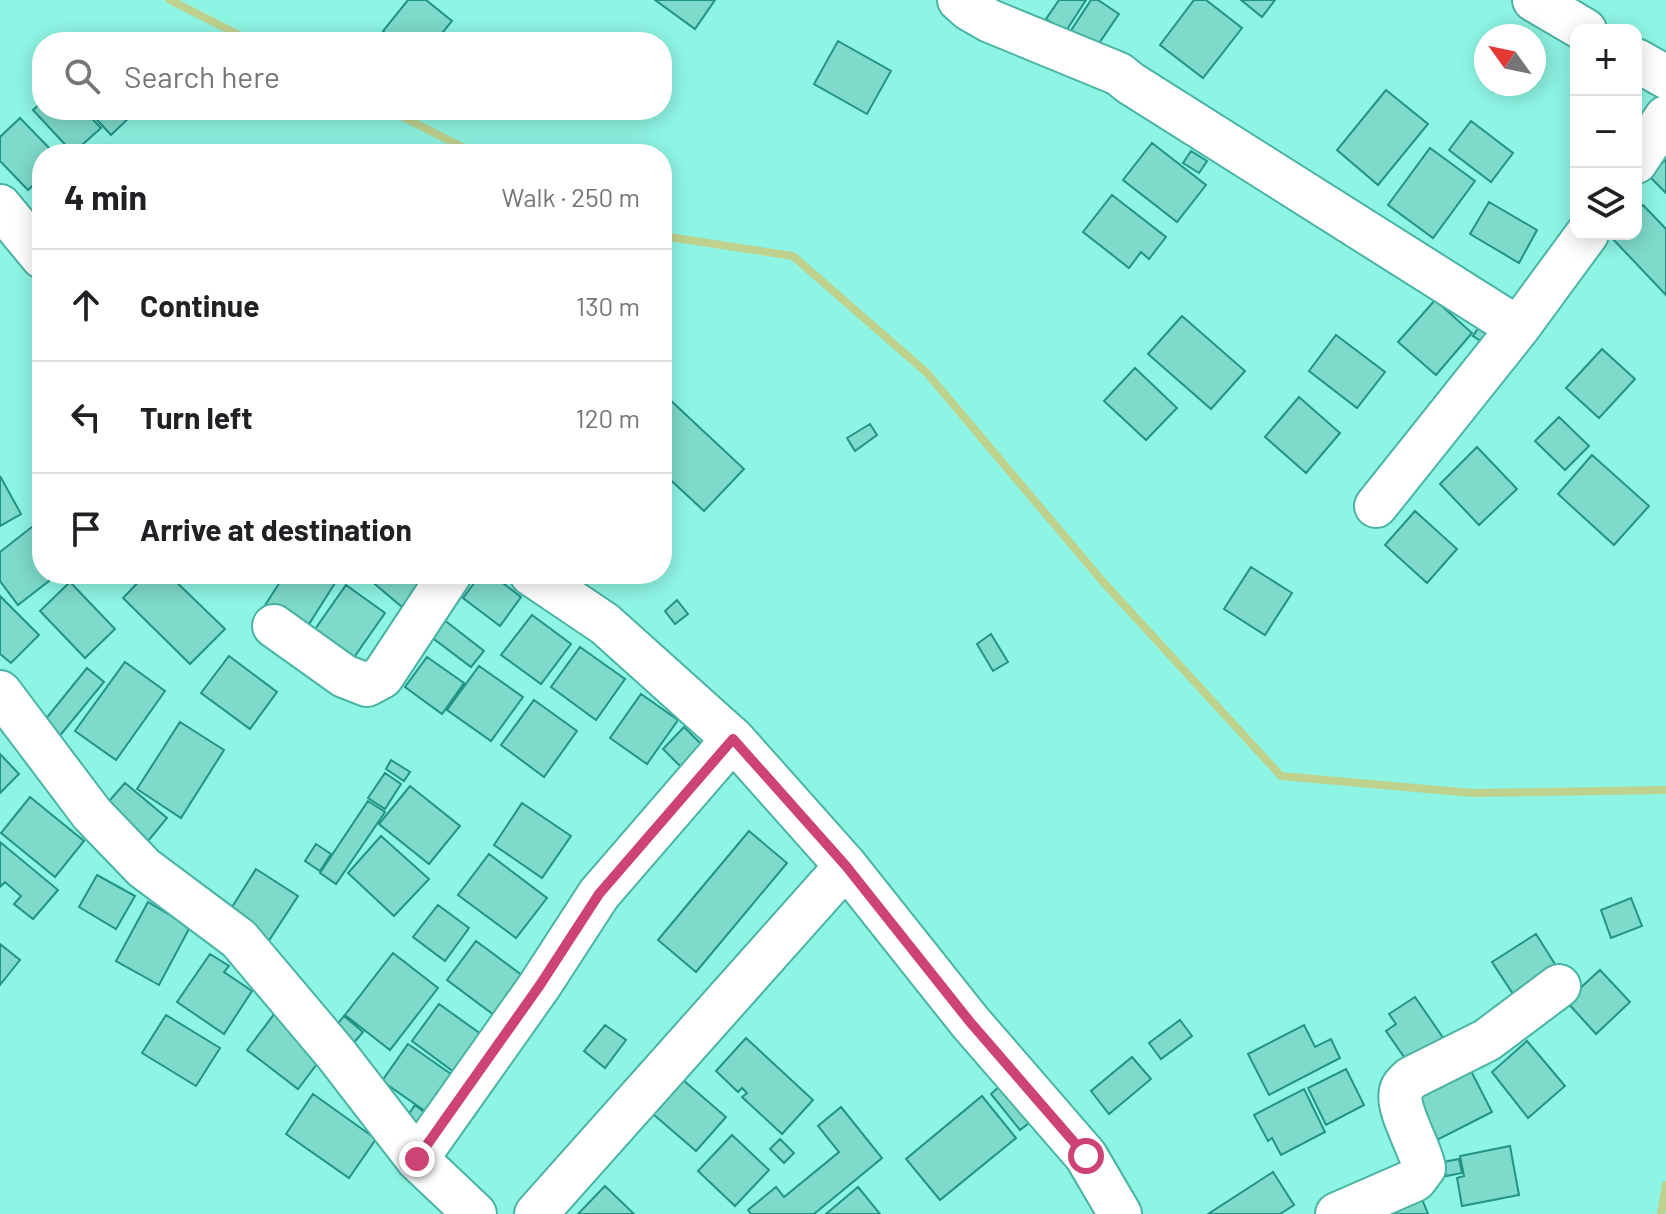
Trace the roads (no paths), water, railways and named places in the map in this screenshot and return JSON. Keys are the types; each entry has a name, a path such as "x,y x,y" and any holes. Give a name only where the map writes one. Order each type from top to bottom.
{"street":[{"path":"959,0 990,21 1119,74 1518,328"},
{"path":"1534,0 1575,24"},
{"path":"1642,63 1666,77"},
{"path":"1642,153 1666,117"},
{"path":"0,206 32,245"},
{"path":"1376,506 1518,328 1583,240"},
{"path":"274,626 344,676 367,685 382,677 443,584"},
{"path":"546,584 605,624 733,739 846,866 970,1022 1086,1156 1120,1214"},
{"path":"0,692 92,814 144,868 239,939 336,1054 417,1159 475,1214"},
{"path":"417,1159 531,998 599,894 733,739"},
{"path":"536,1214 846,866"},
{"path":"1337,1214 1415,1180 1424,1168 1400,1103 1402,1088 1411,1078 1487,1040 1559,986"}],"waterway":[{"path":"170,0 233,32"},
{"path":"409,120 456,144"},
{"path":"672,238 793,256 926,372 1104,583 1281,776 1472,793 1666,790"},
{"path":"1661,1214 1666,1185"}]}
